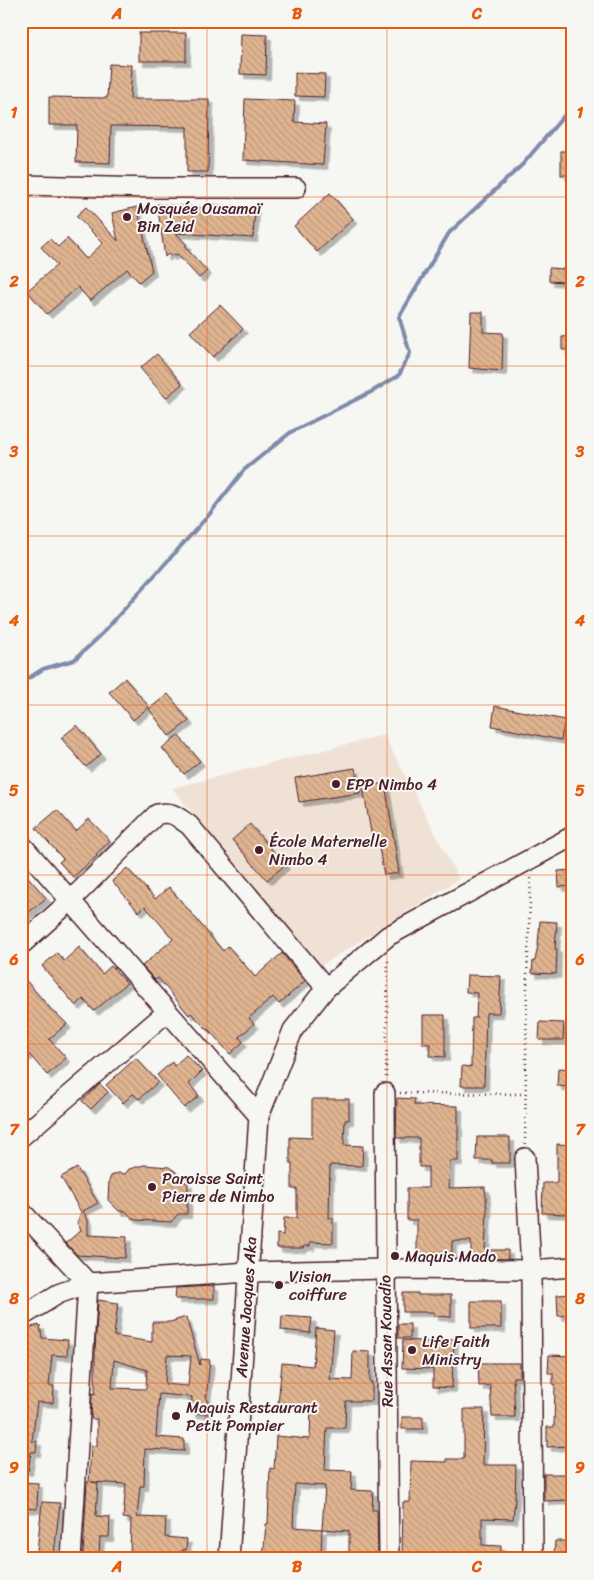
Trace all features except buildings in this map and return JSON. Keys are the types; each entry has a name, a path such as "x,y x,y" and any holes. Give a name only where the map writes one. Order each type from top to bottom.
{"street":[{"path":"21,185 153,188 296,188"},
{"path":"21,945 70,901 157,814 166,812 175,814 189,825 326,988"},
{"name":"Avenue Jacques Aka","path":"229,1559 259,1116 293,1030 326,988 388,936 573,836"},
{"path":"21,844 259,1116"},
{"path":"21,1137 167,1012"},
{"name":"Rue Assan Kouadio","path":"385,1093 389,1559"},
{"path":"525,1158 531,1270 533,1559"},
{"path":"21,1211 88,1283 72,1559"},
{"path":"21,1318 58,1294 88,1283 249,1272 386,1268 531,1270 573,1267"}],"path":[{"path":"525,1158 524,1094 531,859"},
{"path":"388,936 385,1093 524,1094"}],"shaded area":[{"path":"384,735 459,879 319,967 172,788"}],"waterway":[{"path":"21,683 43,669 74,660 100,636 208,516 244,470 291,432 373,391 399,375 410,353 399,317 449,233 523,164 573,105"}],"place":[{"name":"Mosquée Ousamaï Bin Zeid","path":"127,217"},
{"name":"EPP Nimbo 4","path":"336,784"},
{"name":"École Maternelle Nimbo 4","path":"259,850"},
{"name":"Paroisse Saint Pierre de Nimbo","path":"152,1187"},
{"name":"Maquis Mado","path":"395,1256"},
{"name":"Vision coiffure","path":"279,1285"},
{"name":"Life Faith Ministry","path":"412,1350"},
{"name":"Maquis Restaurant Petit Pompier","path":"176,1416"}]}
